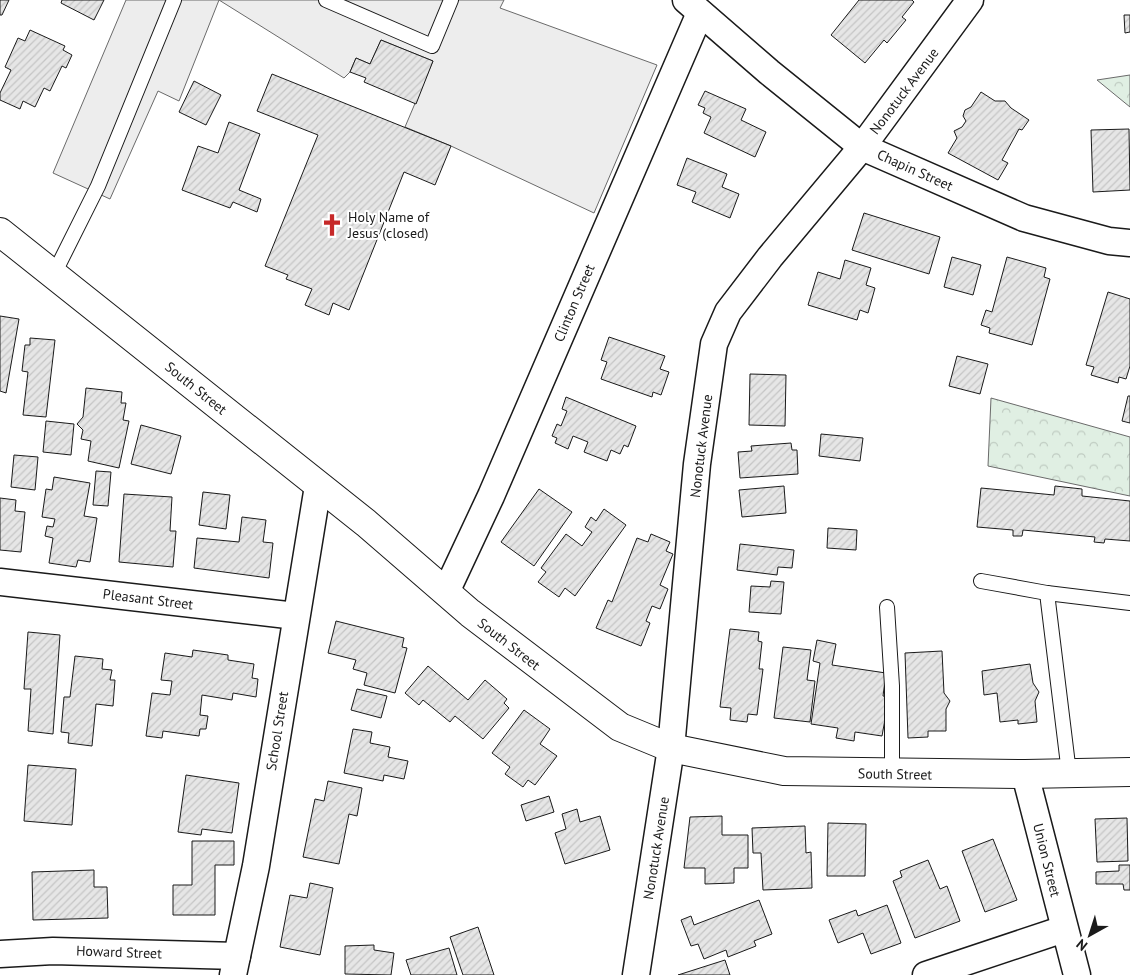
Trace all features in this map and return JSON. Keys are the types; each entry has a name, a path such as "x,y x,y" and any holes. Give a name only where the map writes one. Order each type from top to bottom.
{"street":[{"name":"Nonotuck Avenue","path":"636,975 671,748 697,464 714,344 728,312 770,257 862,147 970,0"},
{"name":"Chapin Street","path":"693,6 862,147 1024,218 1109,241 1130,243"},
{"name":"Clinton Street","path":"446,592 490,496 693,6"},
{"name":"South Street","path":"0,232 366,523 446,592 557,681 620,727 671,748 784,771 892,774 1130,772"},
{"name":"School Street","path":"235,965 256,866 318,486"},
{"name":"Pleasant Street","path":"0,582 296,616"},
{"name":"Union Street","path":"1025,774 1077,975"},
{"path":"926,975 1064,928"},
{"name":"Howard Street","path":"0,954 53,951 235,965"}],"lane":[{"path":"54,274 98,186 174,0"},
{"path":"326,0 432,46 451,0"},
{"path":"981,581 1048,593 1130,603"},
{"path":"1048,593 1069,773"},
{"path":"887,606 892,686 892,774"}],"green space":[{"path":"1130,75 1130,107 1097,80"},
{"path":"991,398 1130,437 1130,496 988,466"}],"shaded area":[{"path":"126,0 219,0 179,101 158,91 110,199 53,173"},
{"path":"219,0 504,0 500,8 657,65 594,213 451,146 405,127 433,61 381,40 370,64 356,58 350,72 344,78"}],"building":[{"path":"0,0 9,0 2,15 0,15"},
{"path":"62,0 104,0 94,20 61,3"},
{"path":"859,0 912,0 914,2 902,17 906,20 887,43 884,40 865,63 831,35"},
{"path":"1124,15 1130,15 1130,32 1125,33"},
{"path":"30,30 65,46 63,50 72,55 66,68 62,66 50,91 44,88 35,107 23,101 20,109 0,100 0,93 11,70 5,67 18,38 25,41"},
{"path":"381,40 433,61 416,104 364,82 366,78 350,72 356,58 370,64"},
{"name":"Holy Name of Jesus (closed)","path":"272,74 451,146 435,185 404,172 349,310 333,303 329,315 305,305 312,289 286,279 288,275 265,266 318,135 257,111"},
{"path":"194,81 221,95 206,125 179,112"},
{"path":"705,91 746,109 741,120 766,132 755,157 704,133 711,117 703,113 705,108 698,105"},
{"path":"981,92 995,101 1005,101 1011,108 1029,120 1022,130 1019,129 1002,160 1008,163 998,180 948,153 957,138 954,131 962,127 966,121 963,116 965,110 971,107"},
{"path":"229,122 260,134 239,190 261,199 257,212 233,202 230,208 182,190 198,146 218,153"},
{"path":"1129,129 1130,190 1093,192 1091,130"},
{"path":"687,158 727,174 722,187 739,194 730,218 692,202 696,192 677,185"},
{"path":"864,213 940,237 929,274 852,250"},
{"path":"952,257 981,265 973,295 944,287"},
{"path":"1007,257 1046,268 1044,277 1050,279 1032,345 989,333 990,328 981,325 986,310 992,312"},
{"path":"845,260 871,268 866,285 875,288 868,313 860,310 857,320 808,305 818,272 840,279"},
{"path":"1108,292 1130,299 1130,366 1126,379 1119,377 1118,383 1091,375 1094,367 1086,365"},
{"path":"0,316 19,319 6,393 0,391"},
{"path":"609,337 665,356 660,369 669,372 661,395 653,392 652,397 601,379 607,362 601,360"},
{"path":"30,338 55,340 46,417 23,415 28,372 22,371 25,345 30,345"},
{"path":"957,356 988,364 980,394 949,386"},
{"path":"750,374 786,375 785,426 749,425"},
{"path":"86,388 122,392 121,403 126,403 123,420 129,421 119,468 88,461 91,441 81,439 83,430 77,424 83,417"},
{"path":"1128,396 1130,396 1130,423 1122,421"},
{"path":"566,397 636,426 628,447 624,445 620,454 611,450 607,461 584,452 588,442 573,436 568,449 555,443 557,438 552,436 557,424 561,426 567,411 562,409"},
{"path":"46,421 74,424 71,455 43,452"},
{"path":"141,425 181,436 171,474 131,464"},
{"path":"821,434 863,438 860,461 819,456"},
{"path":"791,443 792,450 797,450 798,474 740,478 738,452 752,451 751,446"},
{"path":"14,455 38,457 35,490 11,487"},
{"path":"96,471 111,472 108,506 93,505"},
{"path":"54,477 90,483 84,516 97,518 90,562 78,560 76,567 49,563 53,538 45,536 47,526 53,527 55,519 42,517 46,489 52,490"},
{"path":"784,486 786,513 742,517 739,490"},
{"path":"1055,486 1082,489 1082,496 1130,501 1130,541 1105,539 1104,543 1094,542 1095,537 1023,530 1022,536 1013,536 1013,530 977,527 981,488 1054,495"},
{"path":"539,489 572,512 534,566 501,542"},
{"path":"203,492 230,495 226,529 199,525"},
{"path":"124,494 172,497 170,531 176,531 173,567 119,562"},
{"path":"0,498 16,500 15,511 25,512 21,552 0,550"},
{"path":"604,509 626,525 575,596 565,588 559,597 538,582 546,572 541,568 566,534 582,546 592,532 585,527 591,517 596,521"},
{"path":"242,517 266,520 263,542 273,543 269,578 194,568 197,538 239,542"},
{"path":"828,528 857,530 856,550 827,548"},
{"path":"651,534 670,542 666,551 673,554 660,585 668,589 660,609 652,606 646,621 650,623 641,646 596,628 608,600 612,602 637,538 648,542"},
{"path":"740,544 794,550 792,568 778,567 777,575 737,570"},
{"path":"771,581 784,582 781,614 749,612 751,586 770,587"},
{"path":"336,621 404,638 402,647 407,648 395,693 364,685 367,673 353,669 356,660 328,653"},
{"path":"730,629 759,632 758,641 762,642 759,669 763,669 757,715 748,714 747,722 730,720 731,708 720,707"},
{"path":"28,632 60,635 53,734 28,731 31,689 24,689"},
{"path":"817,640 836,644 832,665 886,673 883,696 889,697 882,736 855,732 854,741 836,738 838,728 811,724 820,663 813,661"},
{"path":"783,647 811,650 807,680 815,681 810,722 774,718"},
{"path":"193,650 228,655 228,660 254,664 252,678 258,679 256,697 233,693 232,700 202,695 200,715 208,716 206,729 200,729 199,736 163,731 162,738 146,736 152,693 170,695 172,681 161,680 165,653 192,657"},
{"path":"942,651 944,693 950,701 946,709 946,731 928,731 928,737 908,738 905,653"},
{"path":"75,656 103,659 102,669 112,670 110,680 115,680 113,706 96,704 92,746 68,743 69,733 61,732 64,697 70,697"},
{"path":"1030,664 1033,683 1039,692 1035,701 1037,722 1018,724 1018,720 1000,722 997,693 984,695 982,671"},
{"path":"428,666 468,700 485,680 507,699 504,703 509,708 483,739 455,716 450,722 423,700 419,705 405,693"},
{"path":"357,689 387,696 381,718 351,710"},
{"path":"524,710 550,729 540,744 557,756 535,785 528,780 523,787 505,774 510,767 492,753"},
{"path":"353,729 372,732 370,743 390,747 388,757 408,761 404,779 384,775 383,781 344,773"},
{"path":"28,765 76,769 72,825 24,821"},
{"path":"186,775 239,783 232,833 202,829 201,835 178,832"},
{"path":"328,781 362,788 357,816 349,814 339,864 303,857 315,799 324,801"},
{"path":"549,796 554,812 526,821 521,805"},
{"path":"577,809 580,822 600,816 610,850 565,864 555,833 566,829 562,814"},
{"path":"722,816 722,835 748,835 748,868 734,868 734,883 705,884 705,868 684,868 690,817"},
{"path":"1127,818 1128,861 1097,862 1095,819"},
{"path":"828,823 866,824 865,876 827,876"},
{"path":"805,826 806,853 811,852 812,888 763,890 761,853 753,853 752,828"},
{"path":"993,839 1017,900 985,912 962,851"},
{"path":"192,841 234,841 234,865 215,865 215,915 173,915 173,885 192,885"},
{"path":"928,860 940,889 947,886 960,921 915,938 893,881 902,877 900,871"},
{"path":"1119,865 1130,865 1130,890 1124,890 1123,884 1096,884 1096,872 1119,871"},
{"path":"94,870 94,887 107,887 108,918 33,920 32,872"},
{"path":"310,883 333,888 320,955 280,947 290,895 307,898"},
{"path":"759,900 772,934 754,941 756,946 728,957 726,950 704,959 698,944 691,946 681,920 691,916 694,925"},
{"path":"887,905 901,943 871,954 863,933 838,943 829,920 856,910 858,916"},
{"path":"478,927 494,975 463,975 450,937"},
{"path":"374,945 374,950 394,953 391,975 345,974 345,946"},
{"path":"449,948 457,975 411,975 406,960"},
{"path":"725,960 730,975 678,975"}],"place":[{"name":"Holy Name of Jesus (closed)","path":"332,225"}]}
